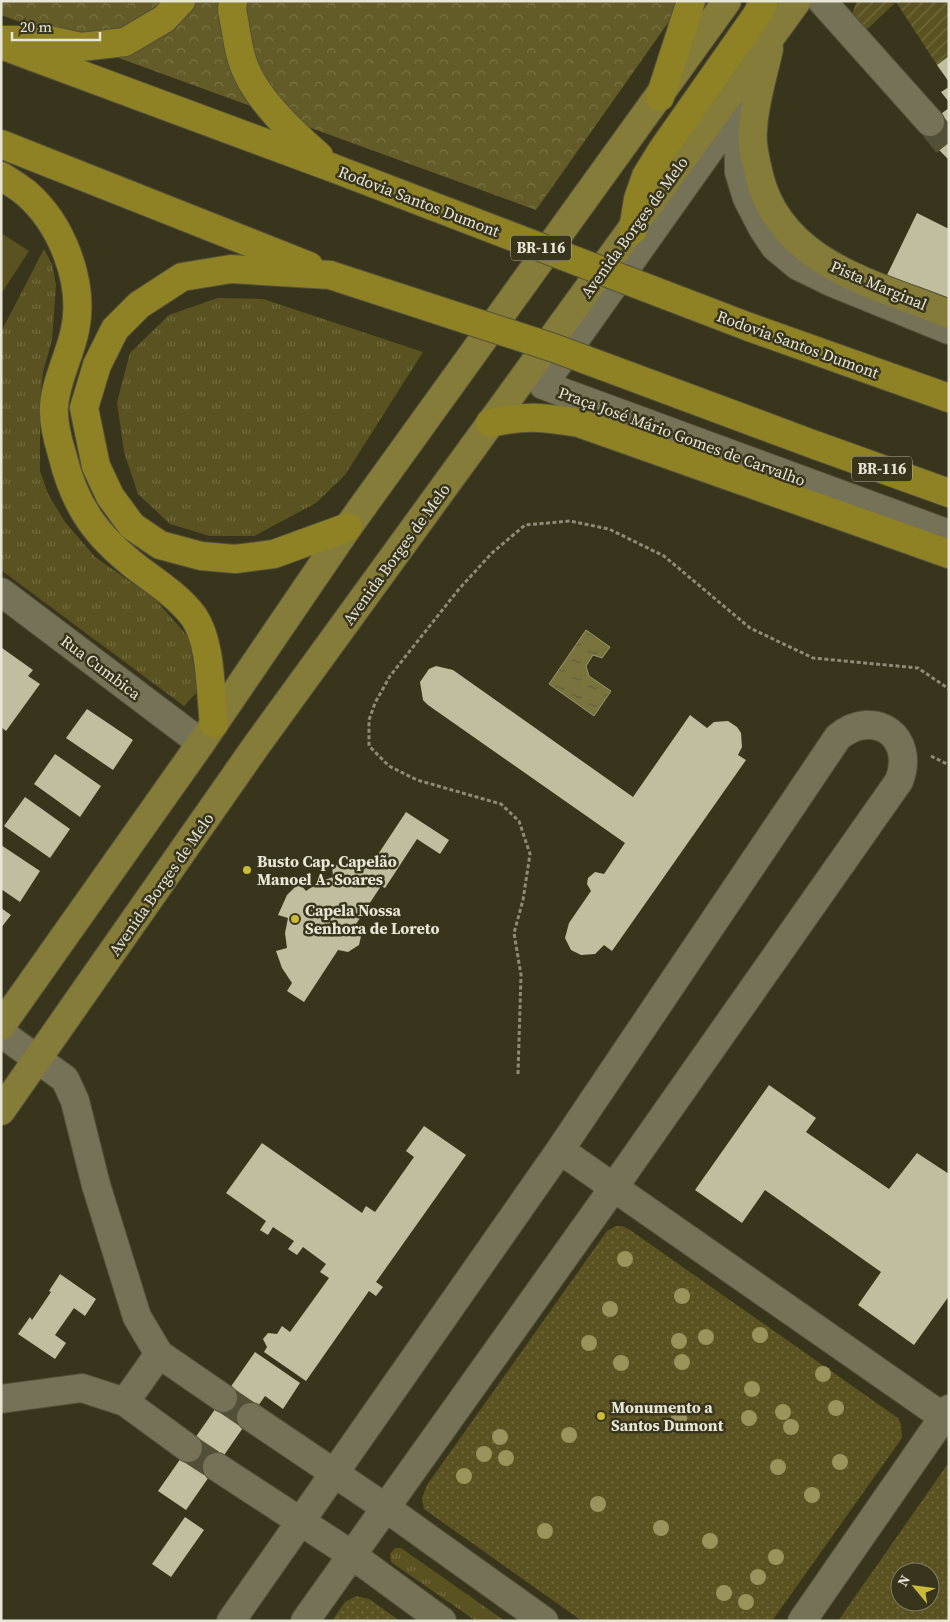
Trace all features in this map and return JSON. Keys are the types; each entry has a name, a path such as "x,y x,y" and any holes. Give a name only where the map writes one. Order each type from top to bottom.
{"highway":[{"path":"1,40 49,40 81,47 125,42 164,19 181,1"},
{"path":"233,1 232,10 244,64 256,86 286,128 333,168"},
{"path":"660,97 691,1"},
{"path":"633,230 638,199 646,176 662,150 756,16 764,1"},
{"name":"Rodovia Santos Dumont","path":"1,45 333,168 750,327 949,398"},
{"name":"BR-116","path":"1,144 330,275 554,348 949,493"},
{"path":"1,176 26,193 47,216 66,249 77,286 76,328 54,407 61,453 70,484 103,540 167,590 194,618 207,648 207,733"},
{"path":"330,275 231,269 182,277 139,305 115,329 97,365 84,408 96,466 110,496 132,526 160,545 201,556 235,559 274,554 348,527"},
{"path":"490,424 526,416 542,416 579,422 949,554"}],"main road":[{"path":"660,97 713,1"},
{"path":"1,1026 207,733 348,527 660,97 726,1"},
{"name":"Avenida Borges de Melo","path":"1,1111 256,746 633,230 797,1"},
{"name":"Pista Marginal","path":"773,34 756,100 752,132 762,188 770,208 789,234 806,250 837,269 949,314"}],"street":[{"path":"822,1 930,122"},
{"name":"Praça José Mário Gomes de Carvalho","path":"949,330 831,282 798,266 776,247 763,229 747,198 739,172 738,110 543,385 949,534"},
{"name":"Rua Cumbica","path":"1,592 207,733"},
{"path":"231,1621 336,1474 560,1150 838,737 848,728 860,724 873,724 885,729 894,736 904,756 904,768 899,781 614,1188 305,1621"},
{"path":"1,1033 65,1079 75,1101 96,1185 137,1317 159,1354 223,1398"},
{"path":"560,1150 947,1416 802,1621"},
{"path":"125,1402 159,1354"},
{"path":"1,1399 82,1388 125,1402 188,1448"},
{"path":"251,1417 386,1508 544,1621"},
{"path":"217,1467 352,1555 442,1621"}],"path":[{"path":"518,1074 521,975 514,933 523,900 530,854 519,821 501,804 410,777 389,766 369,746 369,720 375,703 390,676 416,640 492,553 525,525 570,521 609,529 664,556 750,628 813,658 918,668 949,689"}],"green space":[{"path":"1,1 677,1 670,20 536,210 1,15"},
{"path":"857,1 949,1 949,56 937,65 896,2 863,33 851,16"},
{"path":"1,233 29,251 1,294"},
{"path":"44,249 52,264 56,285 52,340 43,372 40,397 40,471 48,494 65,522 95,557 155,599 189,638 198,691 184,706 1,570 1,332"},
{"path":"218,298 263,299 423,352 345,475 316,503 254,536 210,536 170,524 138,494 124,452 117,402 130,353 169,315"},
{"path":"616,1226 622,1226 630,1230 898,1418 901,1424 902,1438 772,1621 582,1621 424,1509 422,1498 427,1485 607,1231"},
{"path":"949,1462 949,1621 838,1621"},
{"path":"395,1548 401,1548 505,1621 476,1621 391,1562 390,1554"},
{"path":"356,1596 369,1599 400,1621 332,1621 345,1602"}],"water":[{"path":"586,630 610,647 602,658 593,655 586,666 589,676 611,691 594,716 549,684"}],"building":[{"path":"949,56 949,82 937,65"},
{"path":"949,87 949,102 941,92"},
{"path":"949,108 949,160 919,130"},
{"path":"917,213 949,229 949,298 887,275"},
{"path":"2,648 33,670 28,676 40,684 6,731 1,727"},
{"path":"436,666 453,670 633,797 690,715 707,728 714,722 728,721 737,727 741,733 742,747 738,755 746,760 612,951 604,945 595,954 581,955 571,950 565,938 569,923 591,891 587,884 588,878 595,872 604,874 625,843 428,705 423,700 420,682 429,669"},
{"path":"87,709 133,740 113,770 66,738"},
{"path":"55,754 101,786 80,817 34,784"},
{"path":"25,797 70,829 50,858 4,826"},
{"path":"406,812 449,840 440,854 417,839 385,888 381,886 356,924 362,932 359,945 348,952 338,950 304,1002 287,991 292,983 282,968 276,951 287,948 285,933 288,918 278,915 287,895 299,883 306,891 319,882 333,877 332,865 351,864 369,868"},
{"path":"1,845 40,871 20,902 1,889"},
{"path":"1,908 11,915 1,928"},
{"path":"769,1085 816,1118 806,1132 889,1189 917,1153 949,1174 949,1296 914,1345 858,1305 881,1272 765,1190 742,1223 695,1190"},
{"path":"424,1126 466,1155 376,1282 383,1287 376,1296 369,1291 306,1381 264,1352 267,1347 263,1339 268,1333 277,1334 282,1326 290,1332 329,1278 320,1272 326,1264 303,1247 297,1255 288,1249 294,1241 273,1227 268,1235 260,1230 266,1221 226,1193 262,1143 362,1213 366,1206 375,1212 414,1157 406,1151"},
{"path":"60,1274 96,1299 85,1316 74,1308 55,1335 66,1343 55,1359 18,1334 30,1317 32,1320 51,1292 49,1291"},
{"path":"255,1352 300,1383 283,1409 265,1396 186,1510 158,1491"},
{"path":"185,1517 204,1530 171,1577 152,1564"}],"tunnel":[{"path":"930,122 949,146"},
{"path":"223,1398 251,1417"},
{"path":"188,1448 217,1467"}],"place":[{"name":"Busto Cap. Capelão Manoel A. Soares","path":"247,870"},
{"name":"Capela Nossa Senhora de Loreto","path":"295,919"},
{"name":"Monumento a Santos Dumont","path":"601,1416"}]}
